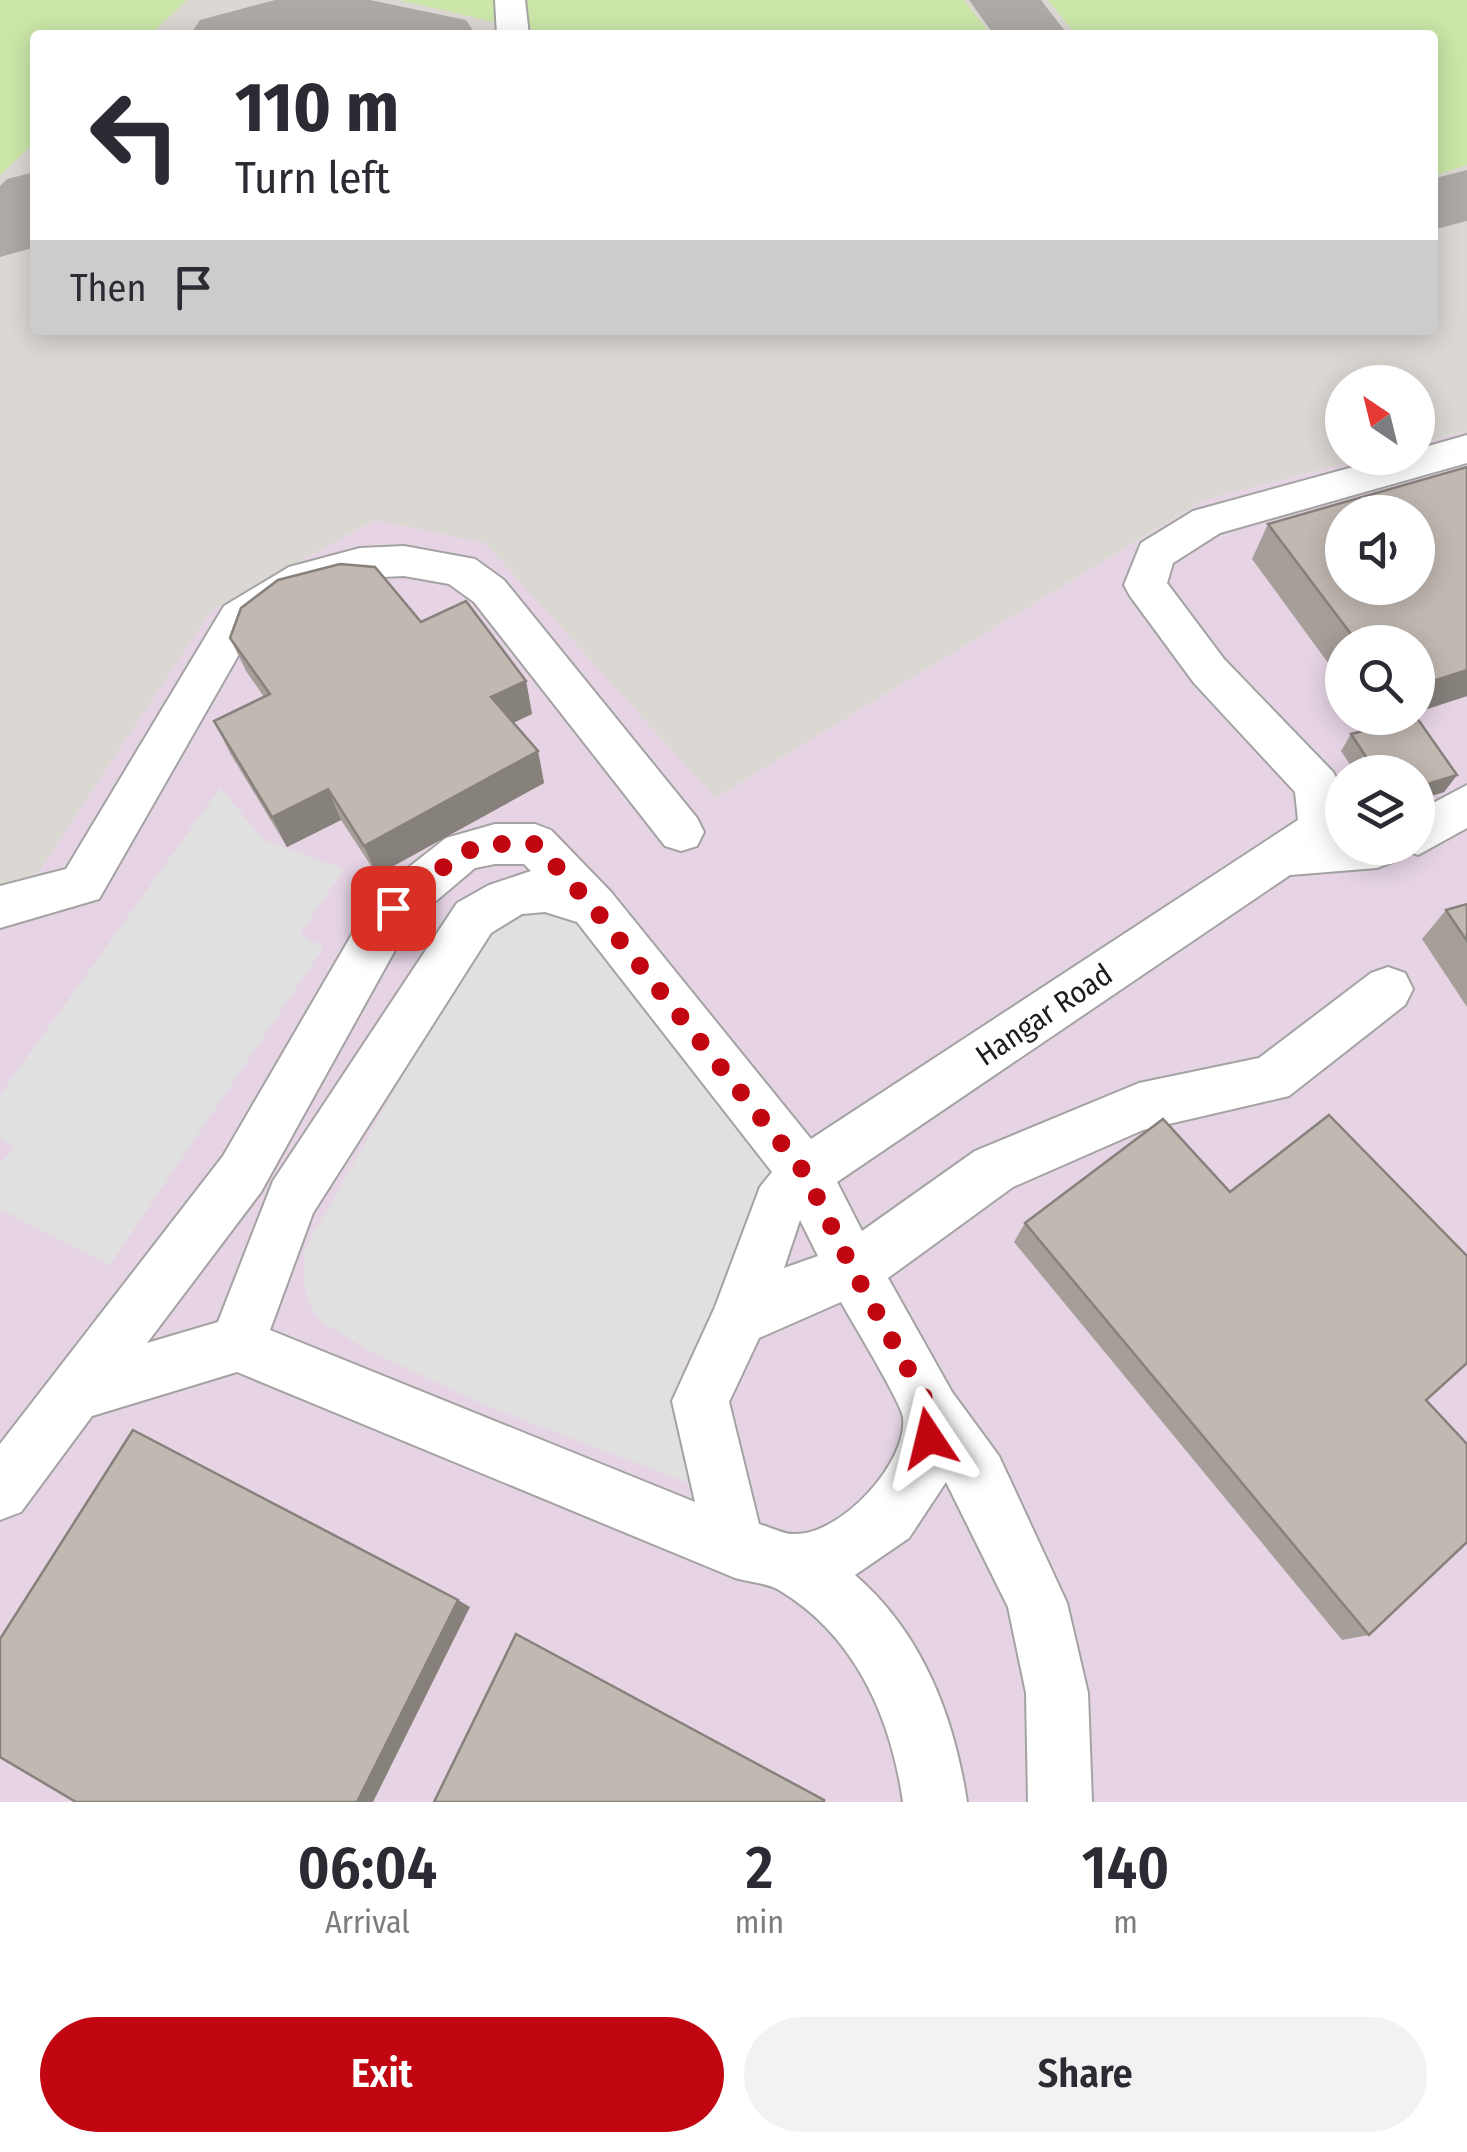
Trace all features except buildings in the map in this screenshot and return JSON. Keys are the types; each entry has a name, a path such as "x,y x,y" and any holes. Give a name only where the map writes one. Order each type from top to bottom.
{"street":[{"path":"510,0 513,30"},
{"name":"Hangar Road","path":"805,1173 1322,829 1318,785 1209,671 1145,585 1156,554 1207,522 1467,448"},
{"path":"0,907 82,885 238,616 304,578 360,563 404,562 460,570 489,592 681,832"},
{"path":"1435,824 1467,804"},
{"path":"0,1491 242,1174 393,908 462,852 495,844 536,844 594,908 805,1173 853,1270 932,1412 978,1477 1037,1603 1057,1694 1060,1802"},
{"path":"1283,856 1325,852"},
{"path":"237,1344 292,1199 474,918 510,894 555,891 594,908"},
{"path":"739,1318 778,1298 853,1270 994,1169 1139,1107 1271,1079 1388,989"},
{"path":"734,1548 700,1401 739,1318 779,1205 805,1173"},
{"path":"79,1392 237,1344 734,1548 794,1565 858,1614 886,1651 912,1702 930,1759 935,1802"},
{"path":"794,1565 835,1552 888,1517 925,1463 932,1412"}],"shaded area":[{"path":"0,0 1467,0 1467,431 1435,439 1435,365 1325,365 1325,469 1204,500 715,798 485,543 375,520 212,610 38,873 13,894 0,895"},
{"path":"1467,431 1467,1802 0,1802 0,895 38,872 212,610 375,520 485,542 715,798 1204,500 1325,469 1325,475 1435,475 1435,439"},
{"path":"220,788 264,840 344,869 300,934 324,947 110,1265 0,1209 0,1164 14,1147 0,1139 0,1095"},
{"path":"531,910 566,918 597,933 778,1179 682,1371 691,1484 484,1405 366,1349 323,1323 312,1309 304,1286 304,1251 484,931"}],"green space":[{"path":"0,0 187,0 155,30 30,30 30,147 0,175"},
{"path":"400,0 964,0 987,30 529,30"},
{"path":"1048,0 1467,0 1467,165 1438,174 1438,30 1072,30"}],"taxiway":[{"path":"1004,0 1028,30"},
{"path":"241,30 306,18 359,20 415,30"},
{"path":"1438,203 1467,195"},
{"path":"0,231 30,202"}],"route":[{"path":"393,908 462,852 495,844 536,844 594,908 805,1173 853,1270 932,1412 929,1438"}]}
